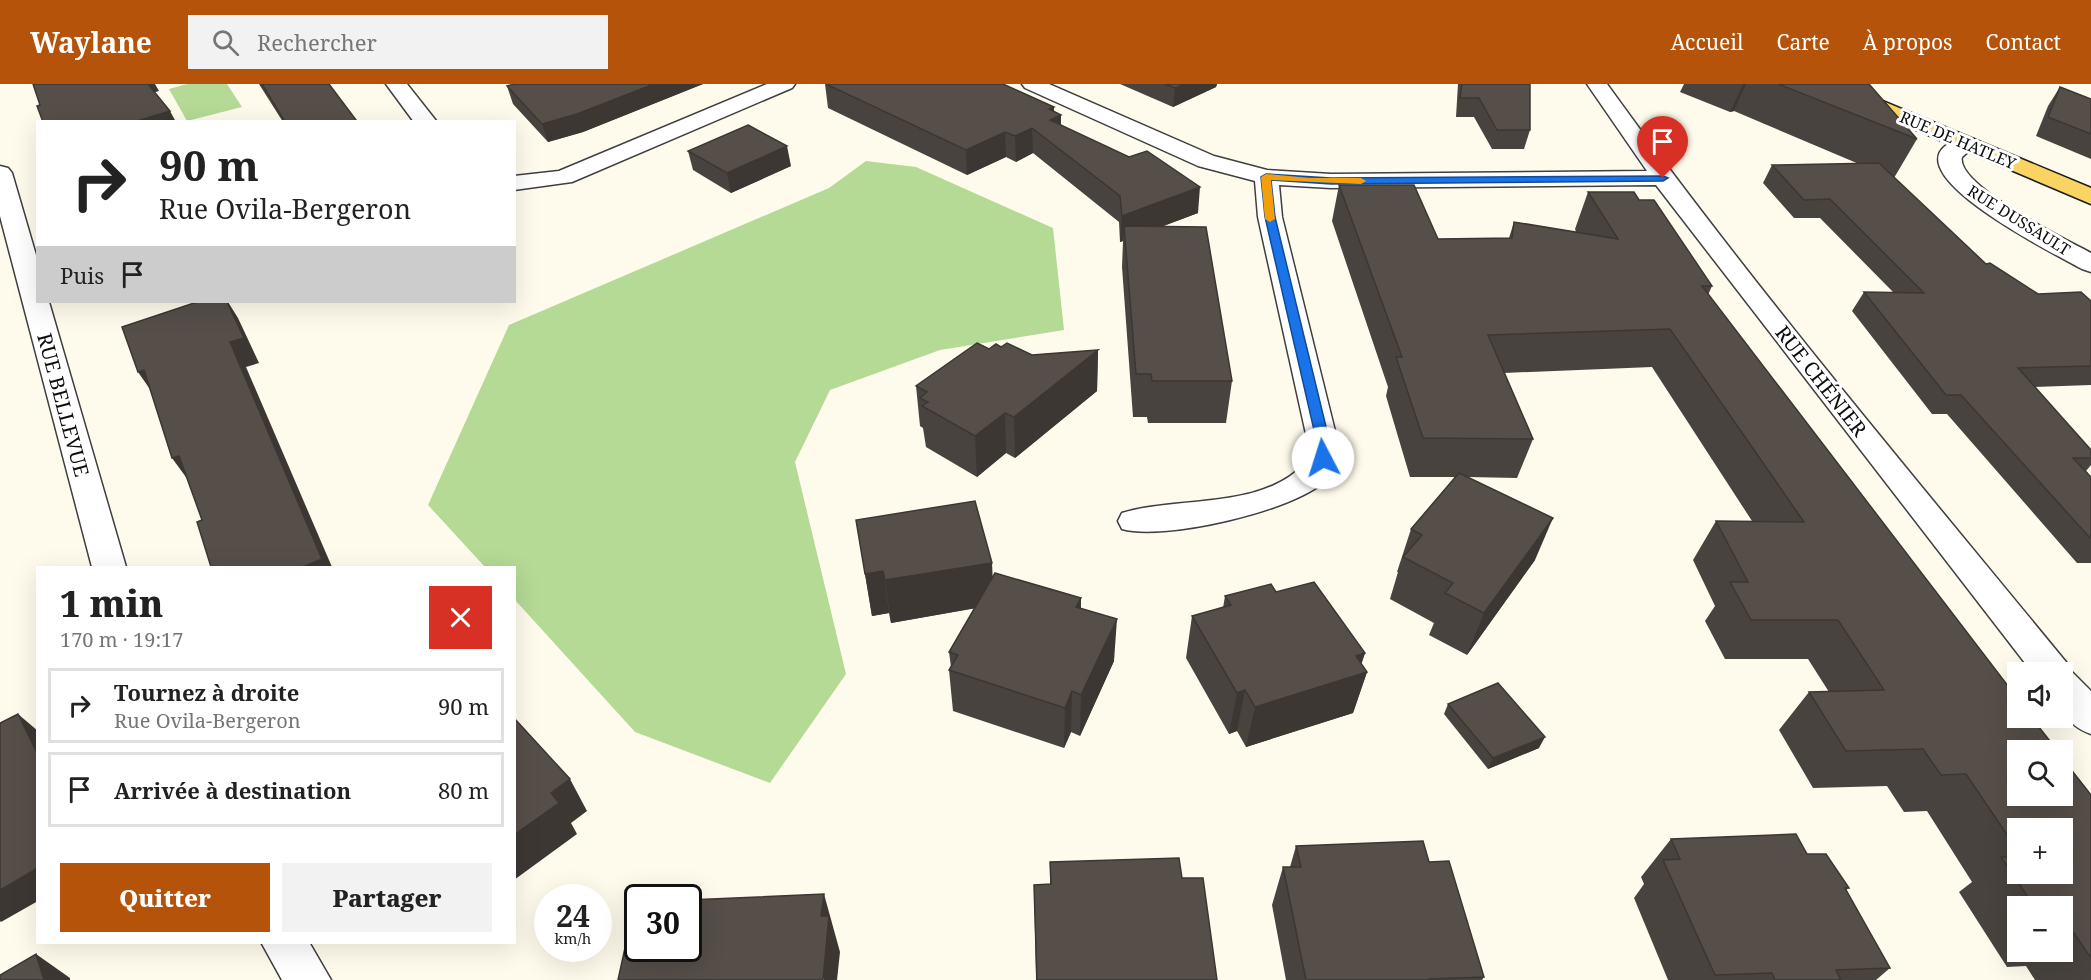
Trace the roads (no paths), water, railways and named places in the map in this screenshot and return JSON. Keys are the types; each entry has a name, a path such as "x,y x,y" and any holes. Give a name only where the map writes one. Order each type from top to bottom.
{"main road":[{"name":"RUE DE HATLEY","path":"1824,84 2091,197"}],"street":[{"path":"396,84 424,120"},
{"path":"516,183 564,177 785,84"},
{"path":"1032,84 1182,151 1224,167 1266,177 1331,181 1663,178"},
{"name":"RUE CHÉNIER","path":"1597,84 1663,178 1893,474 2046,662"},
{"name":"RUE DUSSAULT","path":"1966,144 1955,150 1949,158 1950,168 1957,179 1985,201 2091,264"},
{"name":"RUE BELLEVUE","path":"0,173 36,299"},
{"path":"1134,521 1213,512 1264,499 1301,484 1315,473 1323,458 1323,443 1270,217 1266,177"},
{"name":"RUE BELLEVUE","path":"37,303 72,443 109,566"},
{"path":"2073,696 2091,718"},
{"path":"284,944 308,980"}]}
